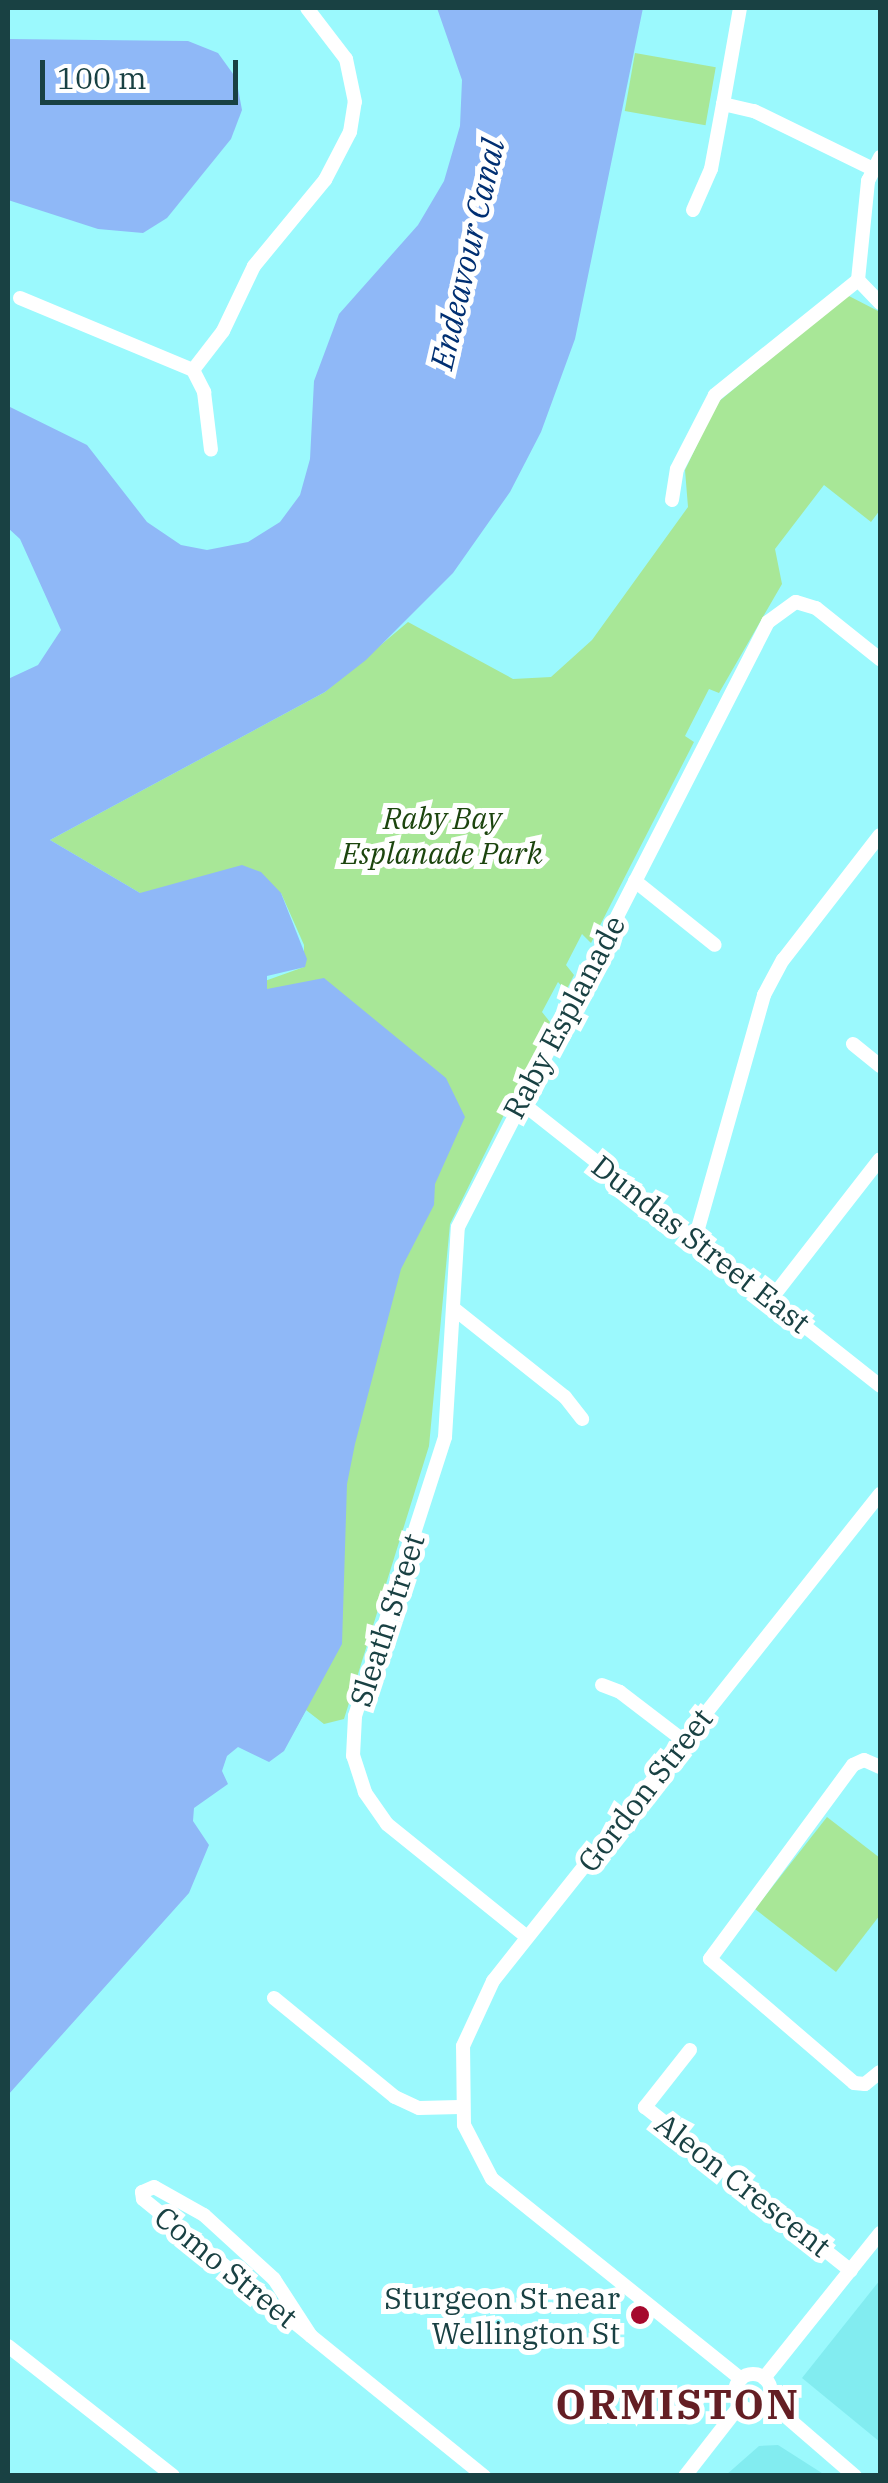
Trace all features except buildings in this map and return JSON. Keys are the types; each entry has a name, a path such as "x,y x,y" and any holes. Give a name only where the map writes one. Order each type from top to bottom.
{"street":[{"path":"193,370 223,332 254,266 325,180 350,132 355,102 346,59 307,8"},
{"path":"693,210 711,169 740,8"},
{"path":"672,500 677,469 715,395 858,280 877,163 754,111 723,104"},
{"path":"858,280 880,303"},
{"path":"20,298 193,370 204,392 211,450"},
{"name":"Raby Esplanade","path":"436,1470 452,1395 458,1227 768,622 796,602 816,608 880,659"},
{"path":"695,1239 764,995 783,960 880,835"},
{"path":"635,882 716,945"},
{"path":"853,1044 880,1066"},
{"name":"Dundas Street East","path":"522,1102 880,1386"},
{"path":"771,1299 880,1160"},
{"path":"453,1308 565,1397 582,1418"},
{"name":"Sleath Street","path":"436,1470 355,1716 353,1756 365,1792 387,1824 527,1937"},
{"name":"Gordon Street","path":"460,2107 459,2072 471,2018 527,1937 880,1494"},
{"path":"602,1685 620,1692 684,1741"},
{"path":"880,1767 864,1760 853,1766 710,1959 854,2083 865,2084 880,2072"},
{"path":"274,1998 395,2097 420,2108 460,2107 480,2161 512,2200 741,2379 764,2378 880,2234"},
{"name":"Aleon Crescent","path":"690,2050 645,2107 851,2271"},
{"name":"Como Street","path":"311,2336 274,2278 204,2215 154,2187 142,2192 143,2199 311,2336 484,2476"},
{"path":"8,2346 171,2475"},
{"path":"764,2378 768,2402 855,2476"},
{"path":"741,2379 736,2392 741,2404 755,2409 768,2402"},
{"path":"685,2476 741,2404"}],"shaded area":[{"path":"880,2280 880,2442 802,2378"},
{"path":"778,2445 825,2475 726,2475 759,2446"}],"green space":[{"path":"635,53 716,67 706,125 625,111"},
{"name":"Raby Bay Esplanade Park","path":"847,295 880,312 880,510 871,522 824,485 775,549 782,584 719,693 709,689 685,736 694,742 591,943 582,934 566,965 574,975 566,991 558,982 542,1012 550,1022 450,1224 429,1446 344,1719 324,1724 306,1710 291,1737 8,1386 267,989 262,982 304,967 304,945 281,893 140,893 50,840 325,692 408,622 513,679 551,677 592,640 688,507 685,470 717,403"},
{"path":"827,1817 880,1858 880,1915 836,1972 755,1909"}],"water":[{"name":"Endeavour Canal","path":"437,8 643,8 575,339 541,432 510,492 453,573 366,660 325,692 50,840 140,893 242,865 261,872 281,893 307,959 305,967 267,976 267,989 324,978 446,1078 465,1117 435,1184 434,1205 401,1269 355,1444 347,1484 342,1644 284,1751 269,1762 238,1747 227,1756 222,1771 228,1784 194,1808 193,1821 209,1845 189,1893 8,2095 8,679 38,665 61,630 20,539 8,528 8,406 87,445 147,522 181,545 207,550 248,542 280,522 300,495 310,459 314,381 339,314 418,225 444,181 460,126 462,80"},
{"path":"8,39 188,41 218,53 236,78 242,110 231,139 167,218 143,233 98,229 8,200"}],"place":[{"name":"Sturgeon St near Wellington St","path":"640,2315"}],"district":[{"name":"ORMISTON","path":"678,2404"}]}
